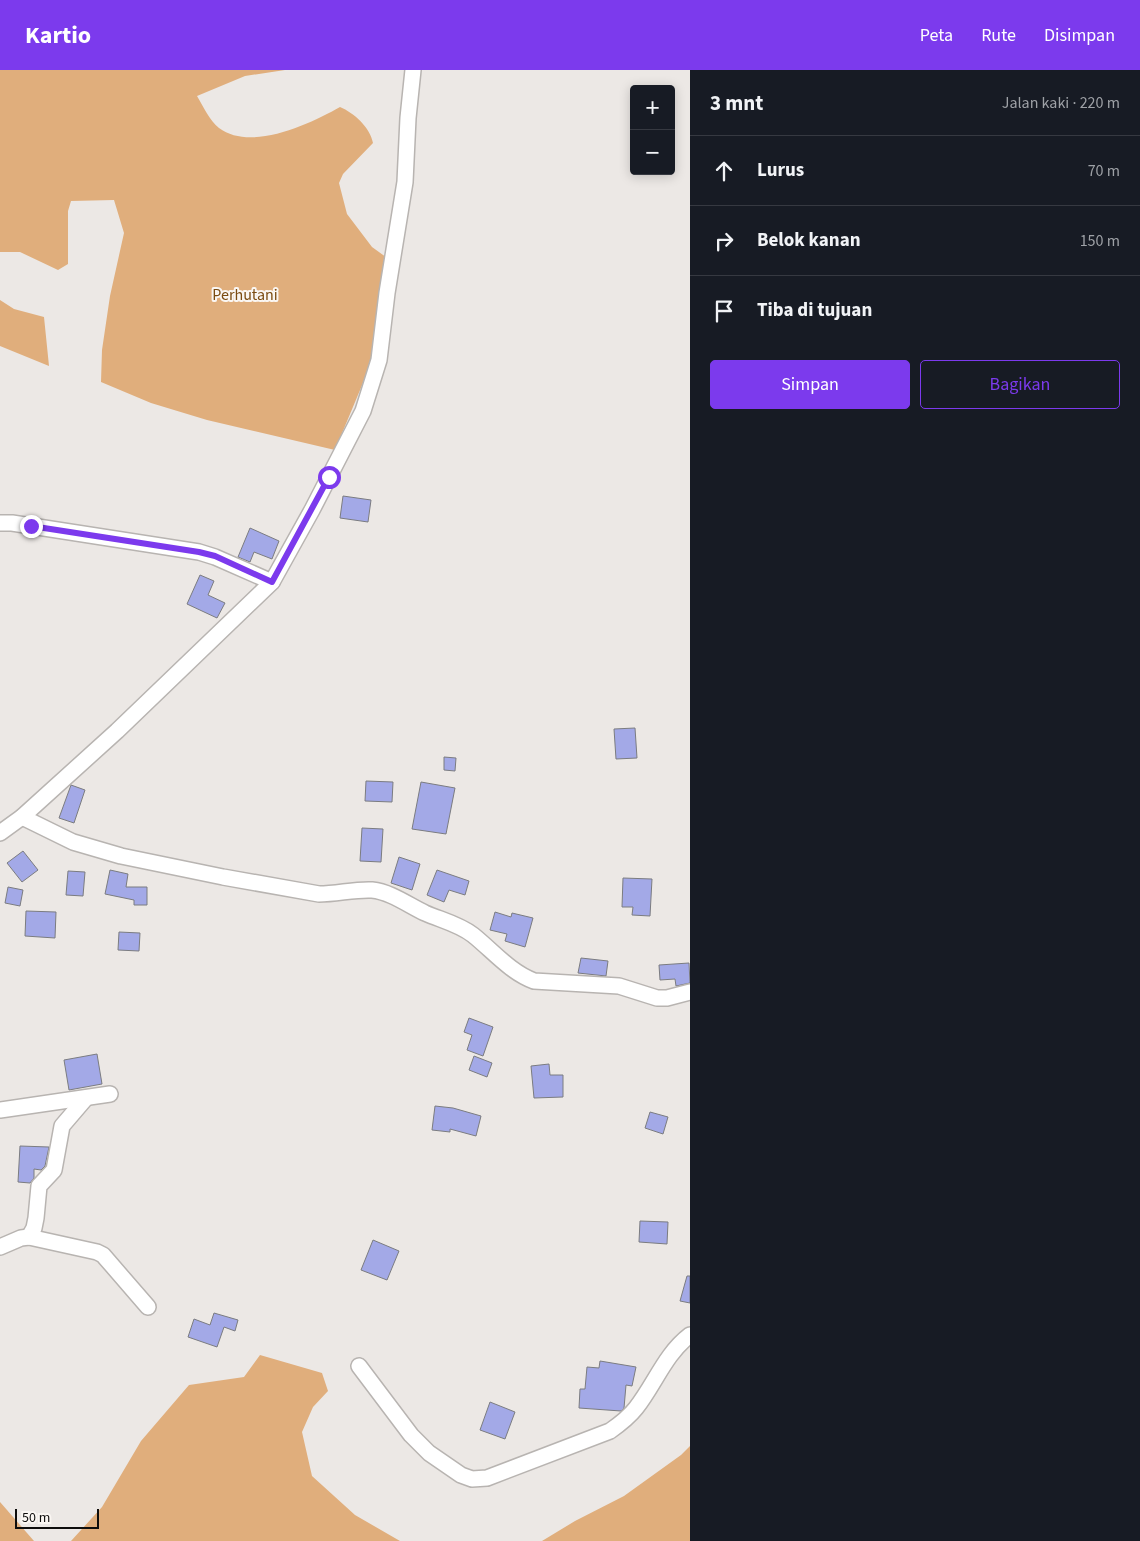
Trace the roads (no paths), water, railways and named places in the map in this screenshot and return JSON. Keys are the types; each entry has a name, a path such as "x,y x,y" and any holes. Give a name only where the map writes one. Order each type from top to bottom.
{"street":[{"path":"0,833 22,817 117,731 272,582 312,510 363,411 380,360 387,293 405,182 408,118 413,70"},
{"path":"0,523 12,523 199,552 215,556 272,582"},
{"path":"22,817 74,842 121,856 319,894 365,890 385,893 423,912 459,926 522,977 534,981 619,986 658,998 667,998 690,992"},
{"path":"0,1110 110,1094"},
{"path":"29,1237 34,1228 36,1218 39,1186 54,1170 62,1126 86,1098"},
{"path":"0,1247 21,1238 29,1237 97,1252 102,1255 148,1307"},
{"path":"359,1366 411,1434 429,1452 461,1475 472,1479 487,1478 610,1431 622,1423 637,1407 679,1343 690,1335"}],"park label":[{"name":"Perhutani","path":"245,294"}]}
